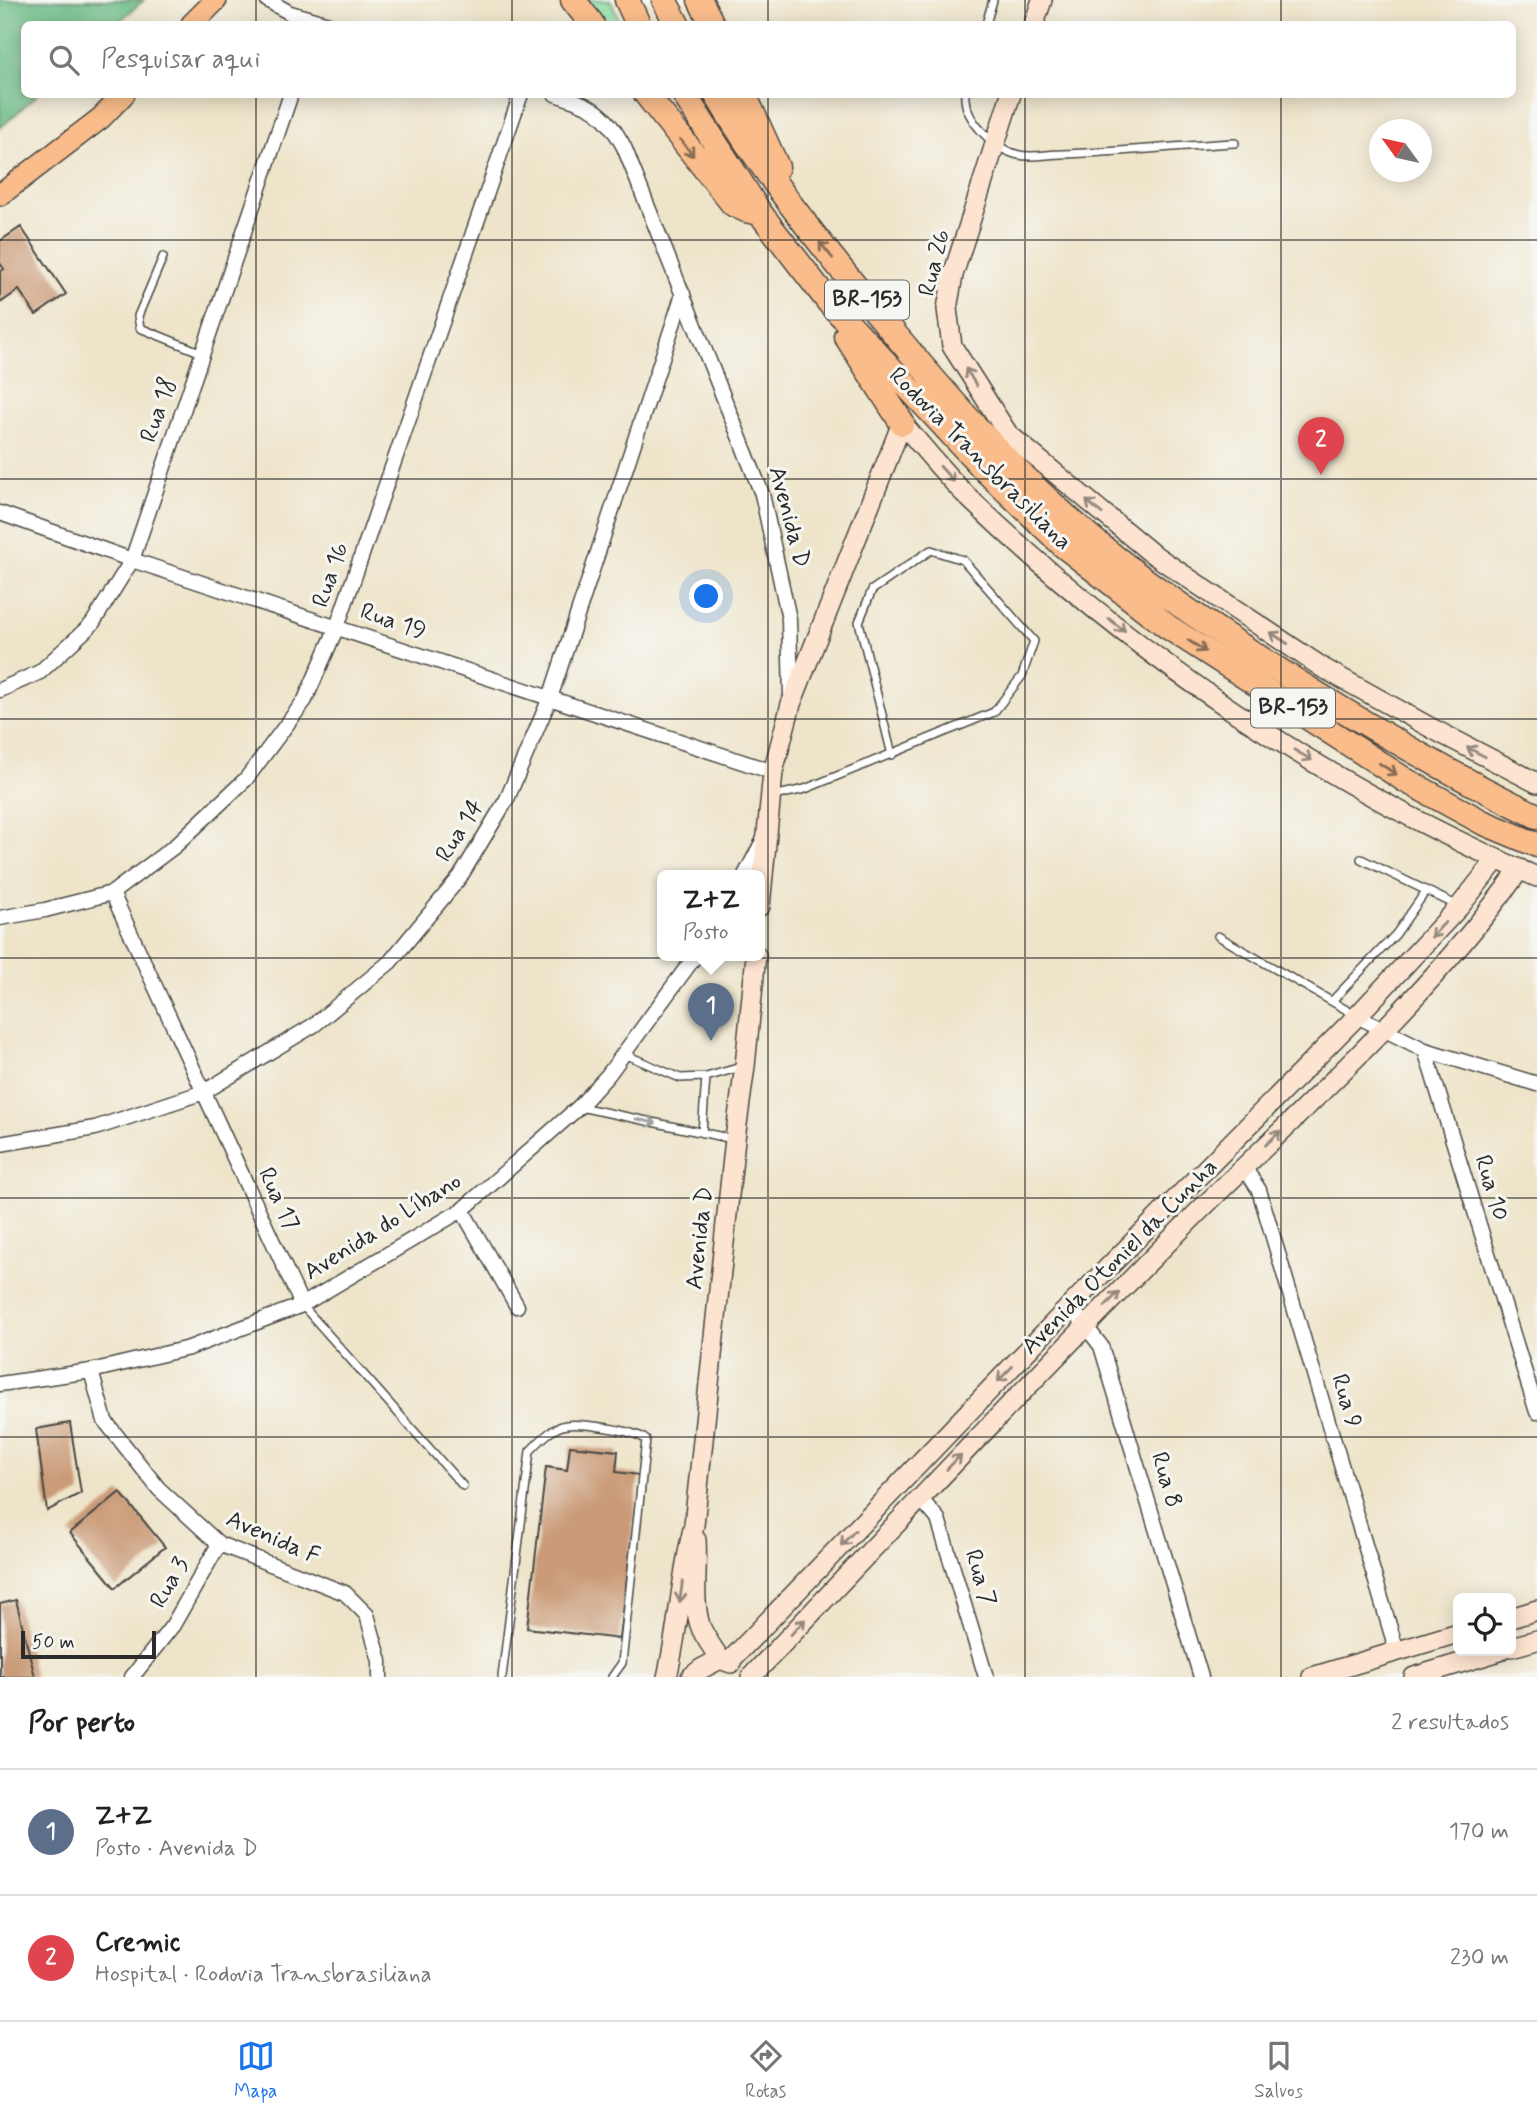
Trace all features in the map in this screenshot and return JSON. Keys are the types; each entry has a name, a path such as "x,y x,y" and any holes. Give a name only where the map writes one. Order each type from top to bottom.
{"highway":[{"path":"573,0 590,21"},
{"path":"627,0 637,21"},
{"path":"664,0 675,21"},
{"path":"700,0 710,21"},
{"path":"649,98 733,204 760,213"},
{"name":"Rodovia Transbrasiliana","path":"687,98 760,213 828,301 1005,490 1064,546 1168,627 1405,780 1482,822 1537,845"},
{"name":"Rodovia Transbrasiliana","path":"718,98 802,222 932,378 999,452 1077,526 1185,609 1330,703 1404,748 1537,816"},
{"path":"746,98 802,222"},
{"path":"828,301 852,346 902,423"},
{"path":"932,378 1008,434"}],"main road":[{"path":"195,21 216,0"},
{"path":"1035,21 1042,0"},
{"path":"0,195 101,118 120,98"},
{"name":"Rua 26","path":"1008,434 952,346 947,309 953,275 1010,98"},
{"path":"791,704 902,423"},
{"name":"Rodovia Transbrasiliana","path":"902,423 967,497 1058,579 1181,674 1306,757 1391,806 1529,873"},
{"name":"Rodovia Transbrasiliana","path":"1008,434 1150,552 1203,589 1324,667 1433,729 1537,783"},
{"name":"Avenida D","path":"763,870 773,772 791,704"},
{"name":"Avenida Otoniel da Cunha","path":"691,1677 701,1668 725,1660 1357,1016 1460,906 1497,859"},
{"name":"Avenida Otoniel da Cunha","path":"751,1677 1086,1325 1386,1029 1487,915 1529,873"},
{"name":"Avenida D","path":"667,1677 673,1653 684,1564 694,1525 735,1139 746,1066 755,961"},
{"name":"Avenida D","path":"694,1525 700,1625 725,1660 739,1670 743,1677"},
{"path":"1516,1616 1537,1610"},
{"path":"1312,1677 1453,1635"},
{"path":"1516,1646 1537,1640"},
{"path":"1413,1677 1483,1656"}],"street":[{"path":"267,0 290,13 314,21"},
{"name":"Rua 18","path":"0,690 40,672 92,624 132,560 290,98"},
{"name":"Rua 16","path":"0,918 112,893 175,846 246,779 305,700 337,627 520,98"},
{"name":"Avenida D","path":"566,98 594,108 610,122 624,147 762,494 789,619 791,704"},
{"name":"Rua 14","path":"0,1144 95,1128 204,1092 314,1025 390,962 460,877 507,799 550,698 683,294"},
{"name":"Rua 19","path":"0,513 132,560 773,772"},
{"path":"748,870 766,835"},
{"name":"Rua 17","path":"112,893 302,1304"},
{"name":"Avenida do Líbano","path":"0,1384 91,1371 189,1348 302,1304 461,1210 579,1107 624,1054 692,961"},
{"path":"1357,1016 1425,1050 1537,1084"},
{"name":"Rua 10","path":"1425,1050 1537,1412"},
{"name":"Rua 9","path":"1244,1167 1259,1190 1397,1652"},
{"path":"461,1210 517,1307"},
{"name":"Rua 8","path":"1070,1306 1101,1346 1201,1677"},
{"name":"Avenida F","path":"91,1371 105,1421 159,1489 219,1544 345,1593 367,1615 380,1661 380,1677"},
{"name":"Rua 7","path":"920,1498 938,1519 986,1677"},
{"name":"Rua 3","path":"132,1677 173,1625 219,1544"}],"lane":[{"path":"987,21 993,0"},
{"path":"966,98 977,127 995,144 1019,155 1235,143"},
{"path":"163,257 138,316 141,328 202,353"},
{"path":"771,796 805,789 892,755 994,712 1021,676 1034,641 963,560 931,550 872,590 859,622 892,755"},
{"path":"1361,859 1460,906"},
{"path":"1332,1001 1396,934 1426,891"},
{"path":"1218,936 1357,1016"},
{"path":"624,1054 680,1079 706,1077 746,1066"},
{"path":"702,1133 706,1077"},
{"path":"579,1107 735,1139"},
{"name":"Rua 17","path":"302,1304 463,1486"},
{"path":"502,1677 530,1451 551,1431 566,1425 628,1430 646,1440 622,1663 612,1677"}],"green space":[{"path":"0,0 144,0 120,21 21,21 21,98 34,98 0,128"},
{"path":"582,0 610,0 620,21 600,21"}],"building":[{"path":"21,227 66,294 36,315 19,290 0,303 0,272 4,269 0,263 0,241"},
{"path":"70,1423 81,1493 47,1511 36,1429"},
{"path":"570,1446 618,1451 616,1472 639,1475 620,1639 527,1628 546,1467 567,1470"},
{"path":"120,1492 165,1547 115,1588 70,1533"},
{"path":"16,1600 35,1677 0,1677 0,1604"}],"place":[{"name":"Cremic","path":"1321,475"},
{"name":"Z+Z","path":"711,1041"}]}
